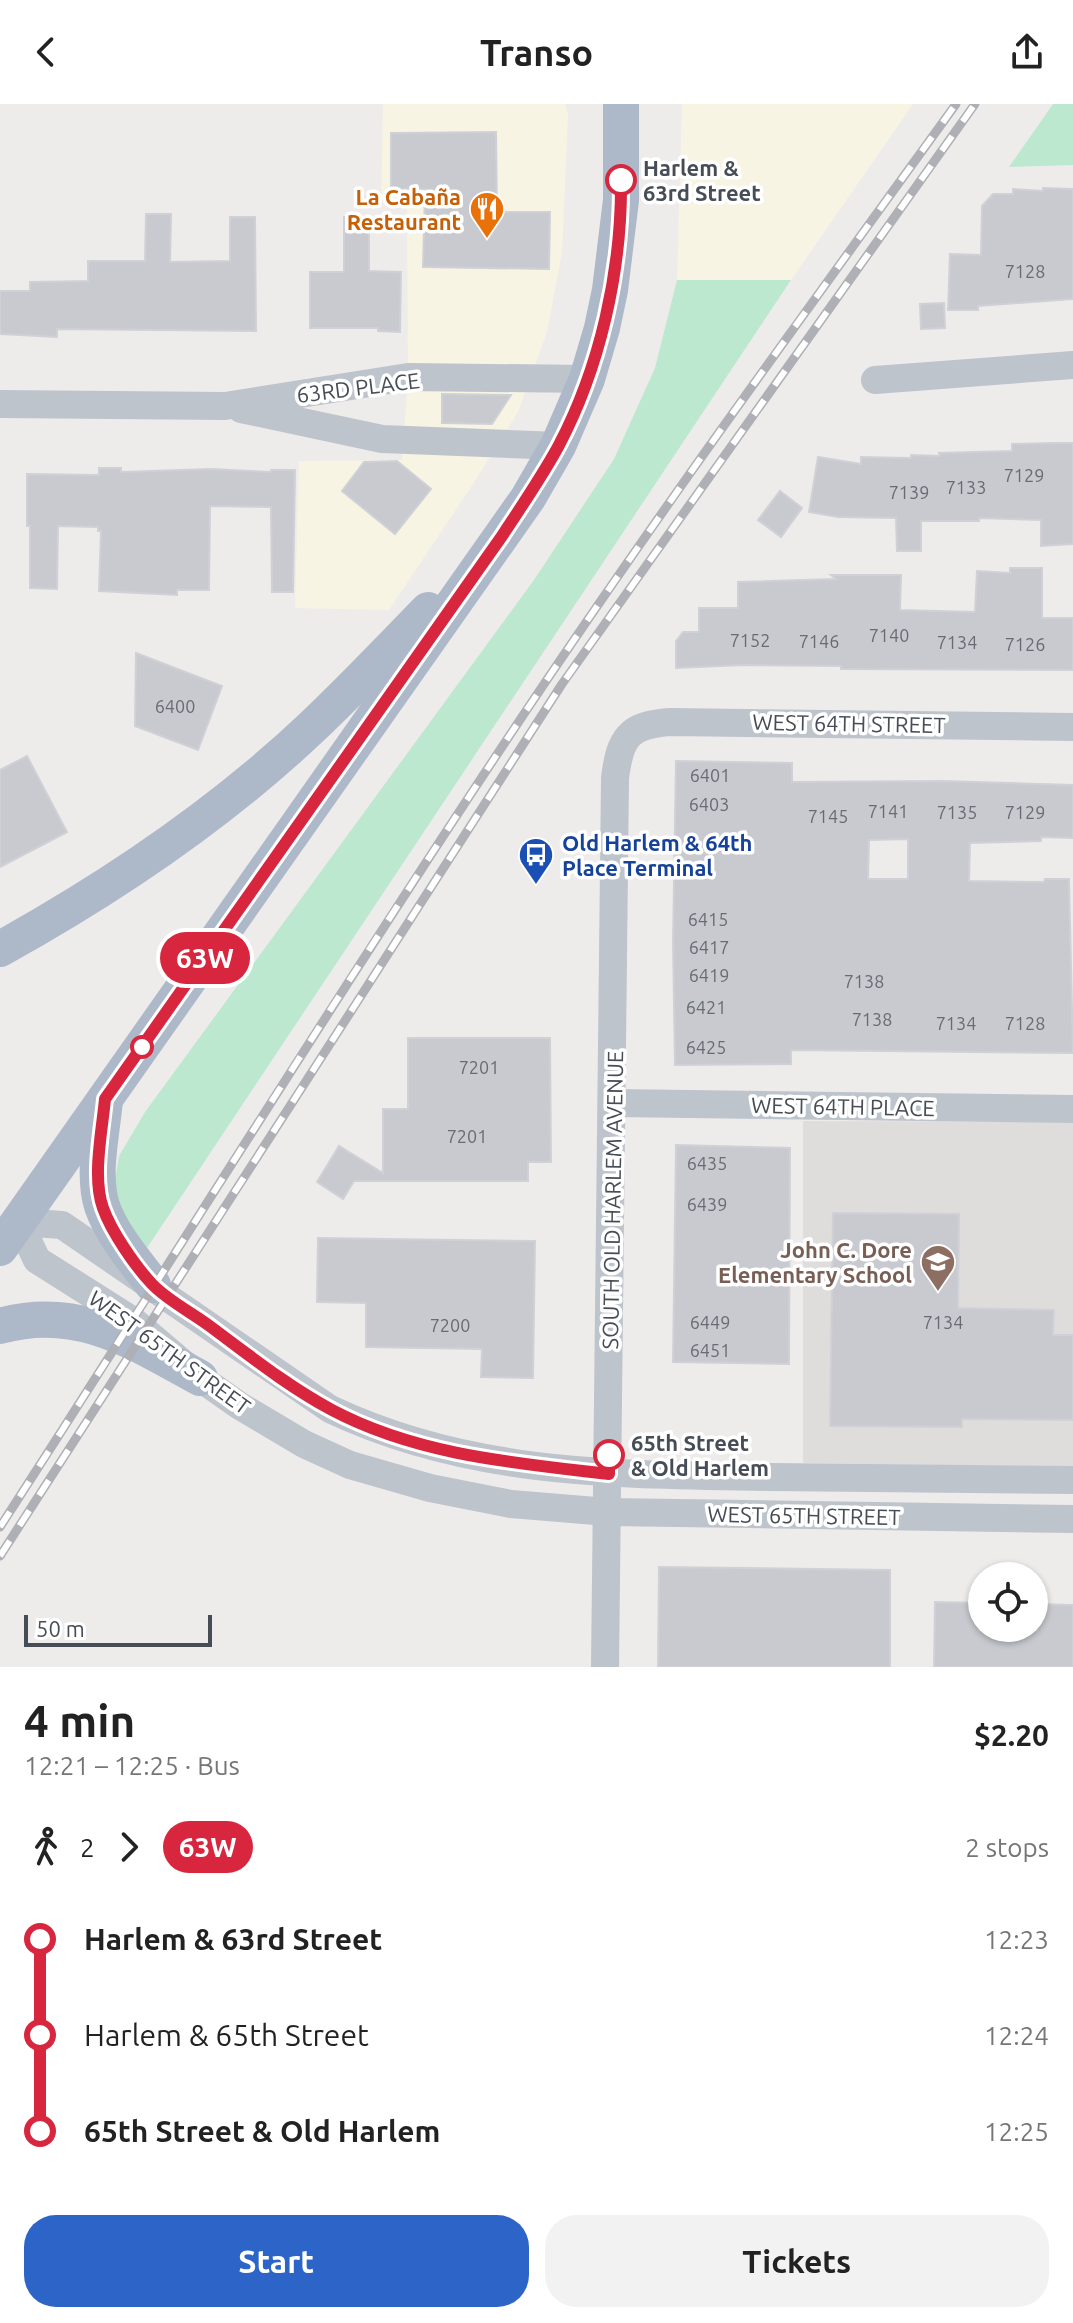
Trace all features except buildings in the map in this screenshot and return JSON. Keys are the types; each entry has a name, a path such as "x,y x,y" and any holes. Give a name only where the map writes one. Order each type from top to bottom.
{"main road":[{"path":"6,1228 105,1099 528,498 558,446 587,379 610,290 621,200 621,104"},
{"path":"0,949 82,903 172,842 236,792 311,728 428,610 488,555"},
{"path":"105,1099 98,1184 102,1207 117,1236 153,1285"},
{"path":"0,1326 44,1317 78,1322 122,1336 200,1378"}],"street":[{"path":"875,380 1073,365"},
{"name":"63RD PLACE","path":"0,404 225,406 408,377 587,379"},
{"name":"63RD PLACE","path":"225,406 382,439 558,446"},
{"name":"WEST 64TH STREET","path":"628,736 654,723 670,722 1073,727"},
{"name":"SOUTH OLD HARLEM AVENUE","path":"605,1667 614,1103 615,778 620,747 628,736"},
{"name":"WEST 64TH PLACE","path":"614,1103 1073,1109"},
{"name":"WEST 65TH STREET","path":"6,1228 62,1225 330,1409 368,1427 436,1448 488,1459 609,1474 1073,1480"},
{"name":"WEST 65TH STREET","path":"6,1228 37,1260 144,1329 200,1378 240,1406 304,1444 350,1465 430,1488 551,1508 608,1512 1073,1519"}],"shaded area":[{"path":"383,104 565,104 568,114 562,252 547,332 518,412 389,610 295,608 299,461 402,460 408,377 407,201 381,200"},
{"path":"682,104 913,104 791,280 677,280"},
{"name":"John C. Dore Elementary School","path":"803,1121 1073,1122 1073,1467 803,1463"}],"green space":[{"path":"1053,104 1073,104 1073,165 1009,167"},
{"path":"677,280 791,280 147,1248 118,1221 113,1192 119,1156 145,1112 534,580 614,459 655,368"}],"railway":[{"path":"0,1527 431,854 550,676 722,429 956,104"},
{"path":"0,1556 562,684 975,104"}],"bus line":[{"name":"63W","path":"609,1455 609,1474 488,1459 410,1441 368,1427 330,1409 263,1365 153,1285 117,1236 102,1207 98,1184 105,1099 502,536 558,446 587,379 602,328 610,290 621,180"}],"place":[{"name":"Harlem & 63rd Street","path":"621,180"},
{"name":"La Cabaña Restaurant","path":"487,240"},
{"name":"Old Harlem & 64th Place Terminal","path":"536,886"},
{"name":"John C. Dore Elementary School","path":"938,1293"},
{"name":"65th Street & Old Harlem","path":"609,1455"}]}
